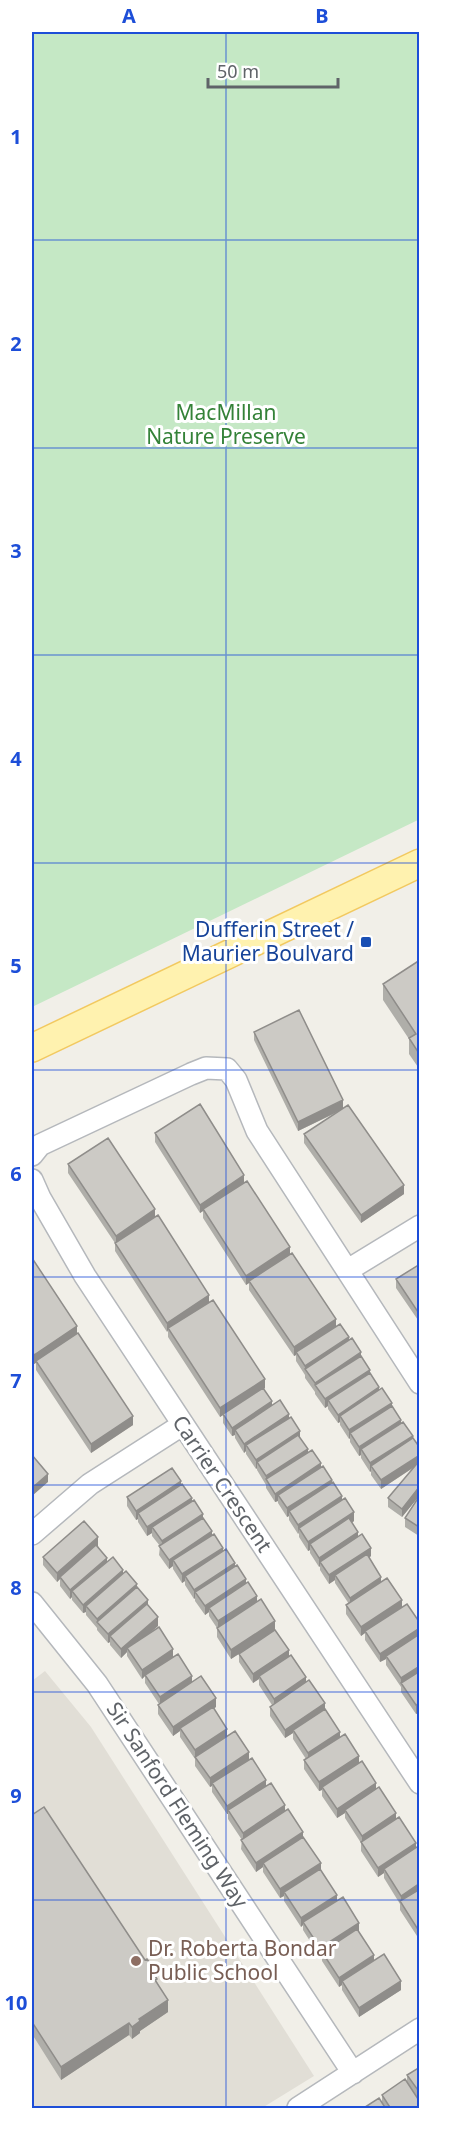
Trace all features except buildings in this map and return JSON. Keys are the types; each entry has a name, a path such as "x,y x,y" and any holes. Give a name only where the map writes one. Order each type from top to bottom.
{"main road":[{"path":"32,1048 420,863"}],"street":[{"path":"32,1155 40,1145 198,1071 206,1068 227,1069 236,1080 256,1131 420,1383"},
{"name":"Carrier Crescent","path":"32,1179 85,1275 182,1425 412,1755 420,1783"},
{"path":"348,1270 420,1226"},
{"path":"32,1533 90,1484 182,1425"},
{"name":"Sir Sanford Fleming Way","path":"32,1603 97,1684 353,2073"},
{"path":"298,2109 420,2029"}],"shaded area":[{"name":"Dr. Roberta Bondar Public School","path":"45,1671 91,1727 314,2076 262,2108 32,2108 32,1681"}],"green space":[{"name":"MacMillan Nature Preserve","path":"32,32 419,32 420,819 32,1007"}],"place":[{"name":"Dufferin Street / Maurier Boulvard","path":"366,942"},
{"name":"Dr. Roberta Bondar Public School","path":"136,1961"}]}
